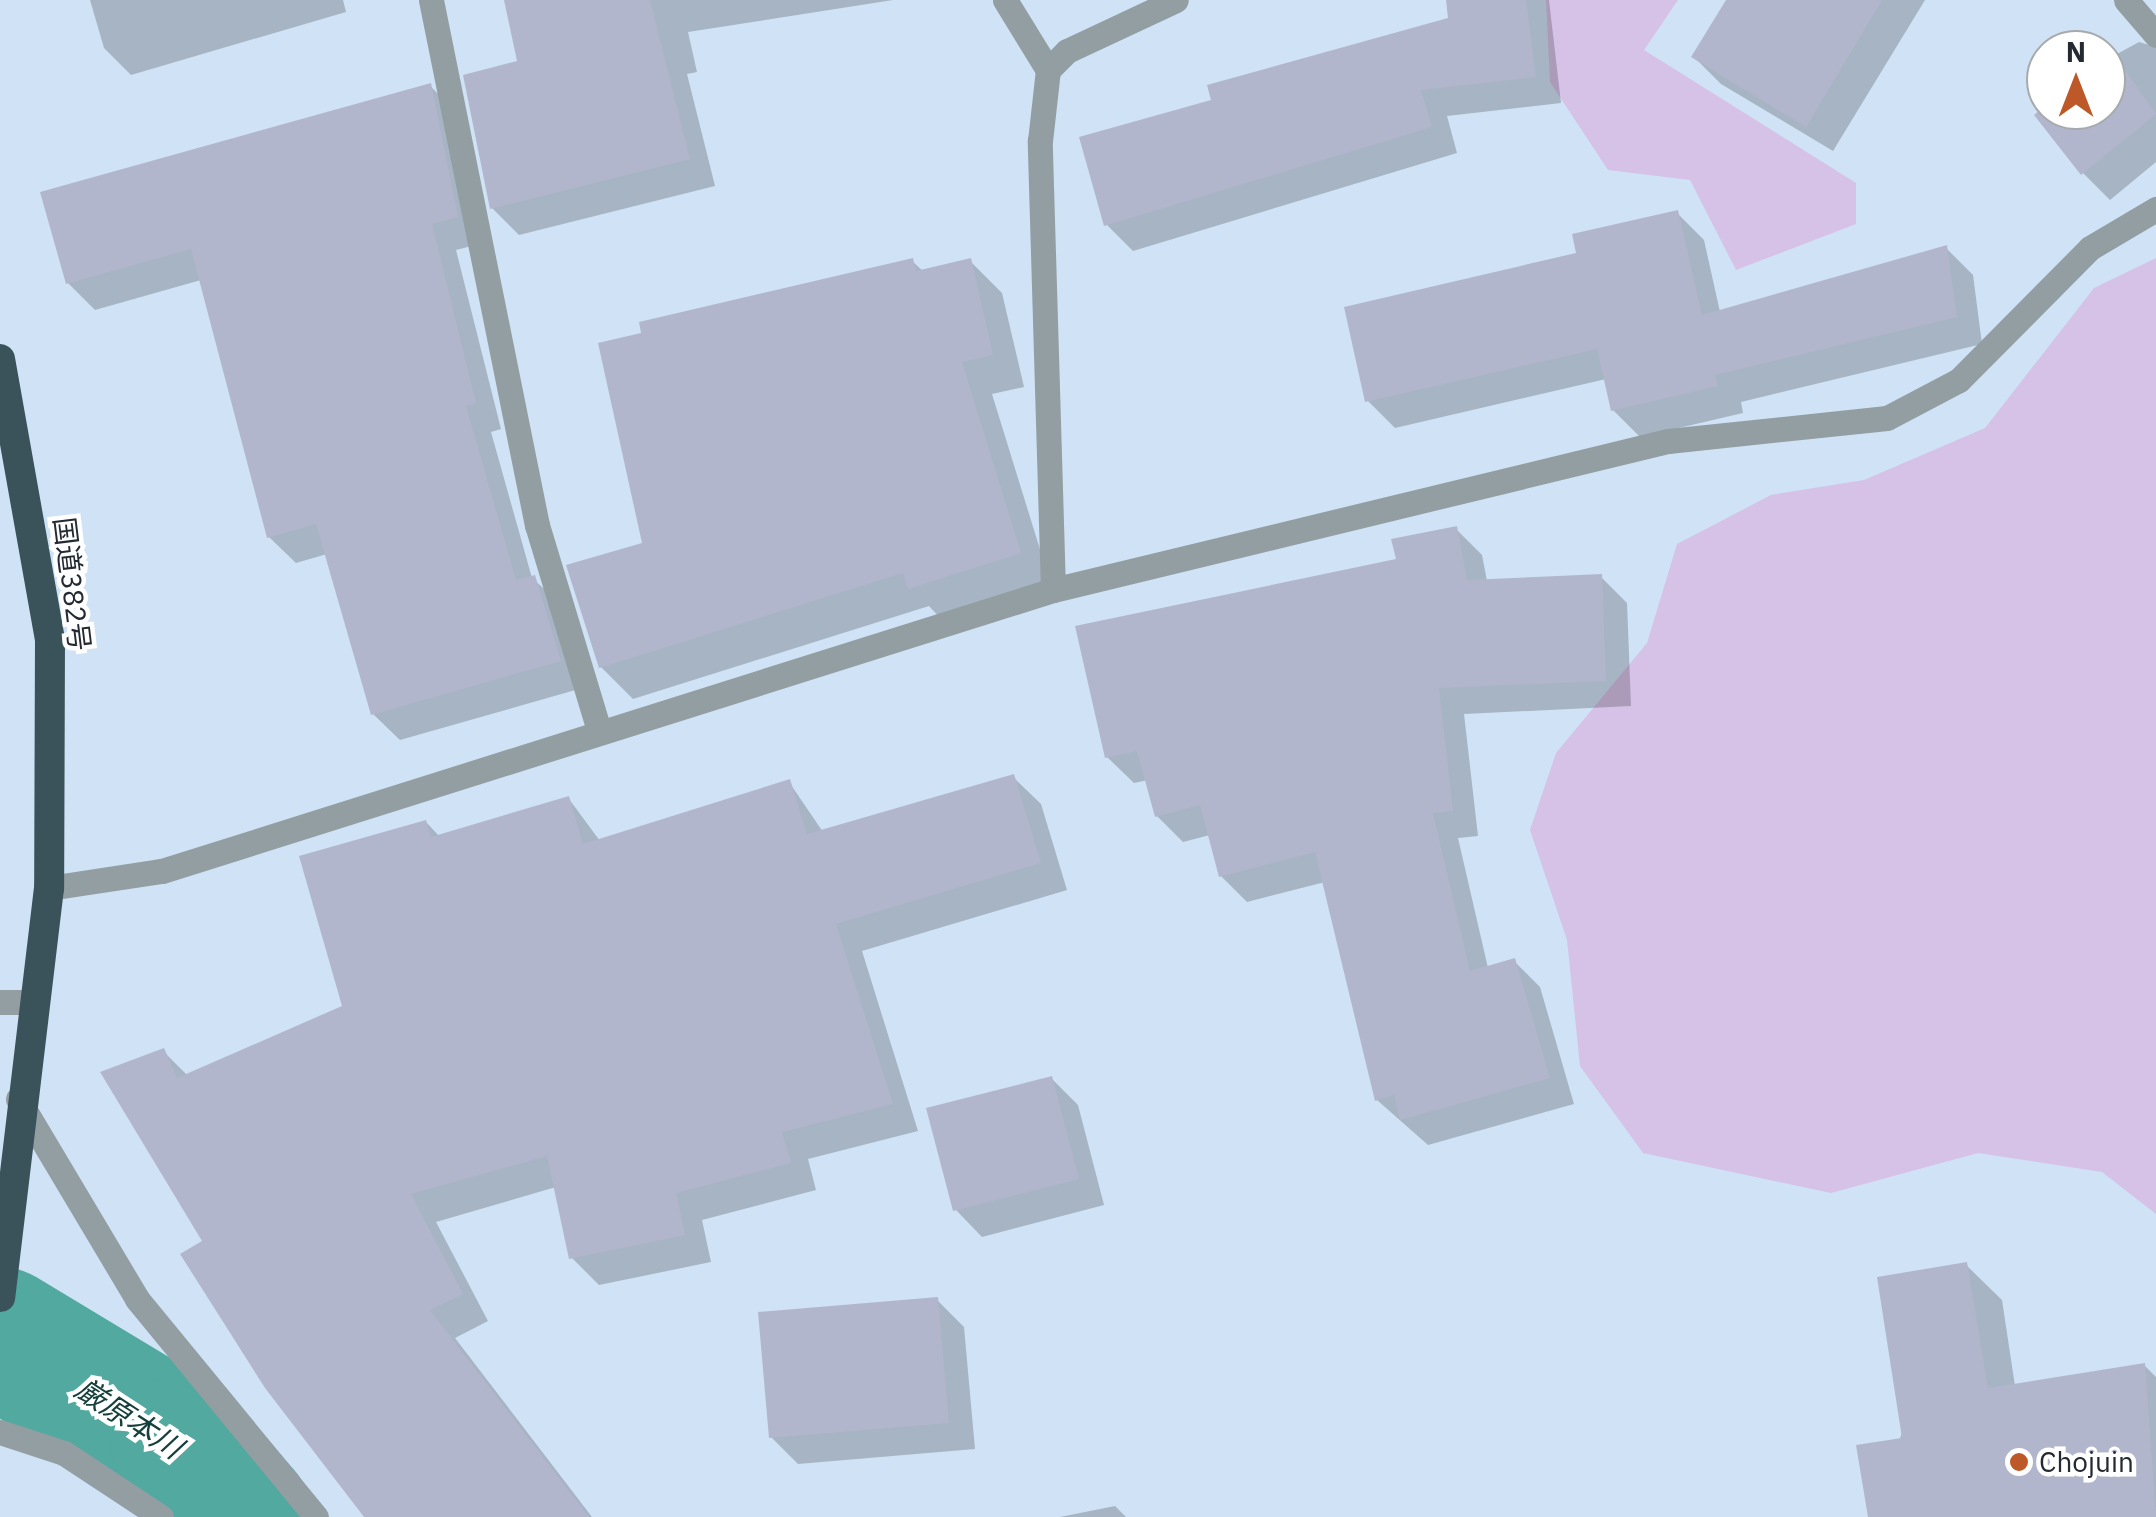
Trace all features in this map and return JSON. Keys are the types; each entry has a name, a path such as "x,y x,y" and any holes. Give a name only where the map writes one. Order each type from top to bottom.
{"highway":[{"name":"国道382号","path":"0,359 50,640 49,888 18,1099 0,1296"}],"street":[{"path":"431,0 537,525 599,730"},
{"path":"1006,0 1048,70 1040,141 1053,590"},
{"path":"1048,70 1067,51 1176,0"},
{"path":"2126,0 2156,35"},
{"path":"49,888 162,870 1053,590 1668,441 1887,418 1959,380 2090,248 2156,209"},
{"path":"0,1002 34,1002"},
{"path":"18,1099 137,1299 316,1517"},
{"path":"0,1432 64,1453 161,1517"}],"shaded area":[{"path":"1546,0 1678,0 1644,50 1856,183 1856,224 1736,270 1690,180 1608,170 1550,82"},
{"path":"2156,258 2156,1214 2102,1172 1978,1153 1831,1193 1643,1153 1580,1066 1567,940 1530,830 1556,753 1647,643 1677,544 1771,495 1864,480 1985,428 2094,288"}],"building":[{"path":"504,0 650,0 690,159 490,209 463,75 517,61"},
{"path":"1446,0 1526,0 1536,77 1421,90 1432,127 1104,226 1079,137 1211,100 1207,85 1448,18"},
{"path":"1726,0 1882,0 1806,127 1691,57"},
{"path":"2126,72 2156,114 2081,175 2046,130 2126,130"},
{"path":"431,83 458,217 432,224 476,403 466,406 516,580 535,575 561,661 371,715 316,524 267,538 191,249 66,284 40,192"},
{"path":"1678,210 1702,315 1947,245 1957,317 1715,375 1718,386 1611,411 1597,349 1365,402 1344,307 1576,253 1572,234"},
{"path":"913,258 916,271 971,258 993,355 962,362 1021,553 908,589 903,573 599,668 566,565 642,543 598,343 641,333 639,322"},
{"path":"1457,526 1467,580 1602,574 1606,681 1439,688 1453,811 1433,813 1470,971 1515,958 1550,1078 1400,1120 1394,1095 1375,1101 1315,852 1219,877 1200,805 1155,817 1137,751 1105,758 1075,626 1396,559 1391,539"},
{"path":"1014,774 1041,863 836,924 893,1104 782,1132 791,1163 676,1193 685,1235 569,1259 547,1156 411,1194 463,1294 430,1310 589,1517 364,1517 265,1388 180,1254 202,1241 100,1072 164,1048 177,1078 342,1006 299,856 426,820 431,837 569,796 583,844 790,779 807,834"},
{"path":"1052,1076 1079,1179 953,1211 926,1108"},
{"path":"1967,1262 1988,1388 2145,1363 2156,1517 1868,1517 1856,1445 1902,1438 1877,1277"},
{"path":"938,1297 949,1423 769,1438 758,1312"}],"waterway":[{"name":"厳原本川","path":"0,1337 181,1446 242,1517"}],"place":[{"name":"Chojuin","path":"2019,1462"}]}
